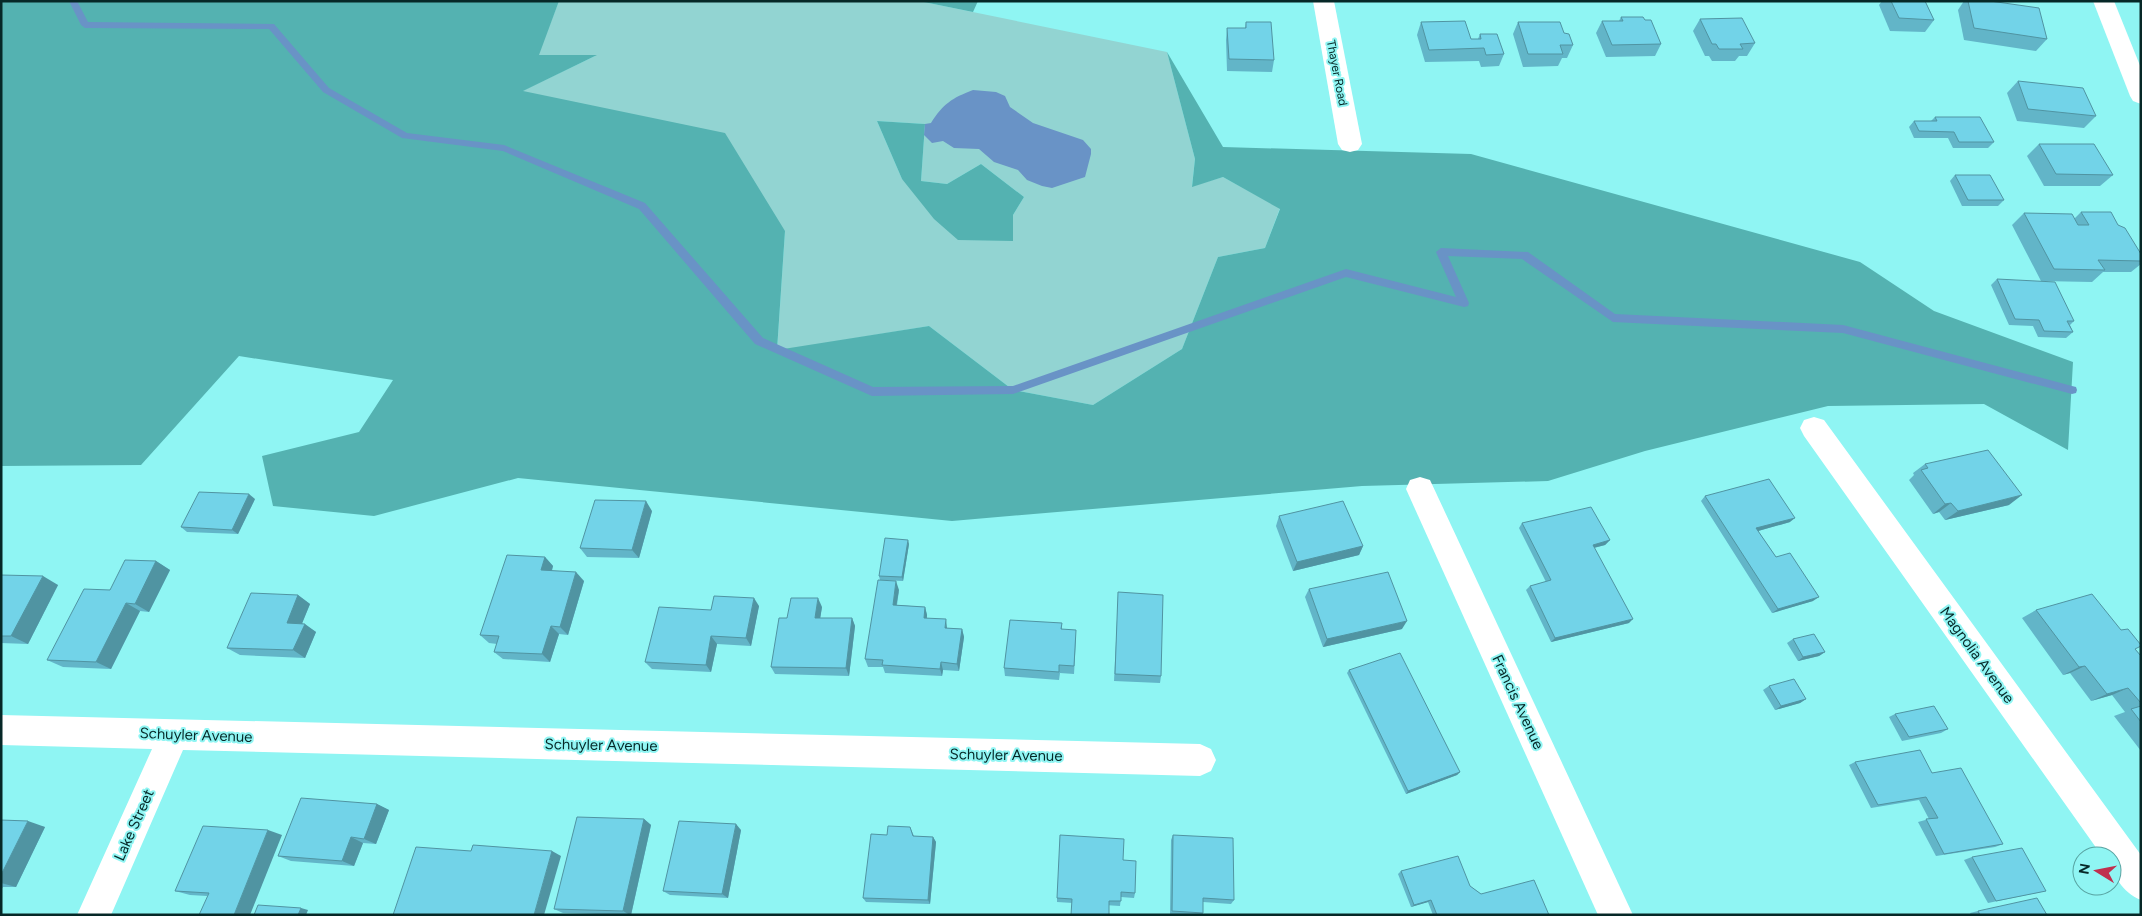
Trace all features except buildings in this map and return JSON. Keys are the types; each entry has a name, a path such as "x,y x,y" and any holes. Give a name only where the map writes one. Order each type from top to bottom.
{"street":[{"name":"Thayer Road","path":"1323,1 1350,144"},
{"path":"2103,1 2141,96"},
{"name":"Magnolia Avenue","path":"1814,428 2141,883"},
{"name":"Francis Avenue","path":"1420,489 1616,915"},
{"name":"Schuyler Avenue","path":"1,730 1200,760"},
{"name":"Lake Street","path":"94,915 174,735"}],"shaded area":[{"path":"1,1 559,1 539,55 597,55 523,91 725,133 785,231 777,350 929,326 1013,390 1093,405 1182,349 1218,257 1265,248 1280,209 1223,177 1192,187 1195,159 1167,52 1223,147 1471,154 1860,262 1934,311 2073,362 2068,450 1984,404 1828,406 1645,451 1548,481 1362,486 952,521 518,478 374,516 273,506 262,456 359,432 393,380 239,356 141,465 1,466"},
{"path":"559,1 919,1 1167,52 1195,159 1192,186 1223,177 1280,208 1265,248 1218,257 1182,349 1093,405 1013,390 929,326 777,351 785,231 522,91 595,56 538,55","holes":["877,121 925,124 921,181 947,184 981,164 1024,197 1013,215 1013,241 902,179"]},
{"path":"919,1 978,1 973,12"},
{"path":"973,90 996,92 1005,96 1010,107 1033,123 1083,140 1091,149 1085,177 1052,188 1042,186 1027,180 1018,170 994,162 979,149 954,148 943,141 932,143 924,135 925,124 931,123 949,102"},
{"path":"877,121 925,124 921,181 947,184 981,164 1024,197 1013,215 1013,241 958,240 934,219 902,179"}],"waterway":[{"path":"73,1 85,25 271,26 326,90 405,136 504,148 642,206 759,341 872,392 1013,390 1346,273 1464,303 1441,252 1524,255 1613,318 1843,329 2072,390"}]}
